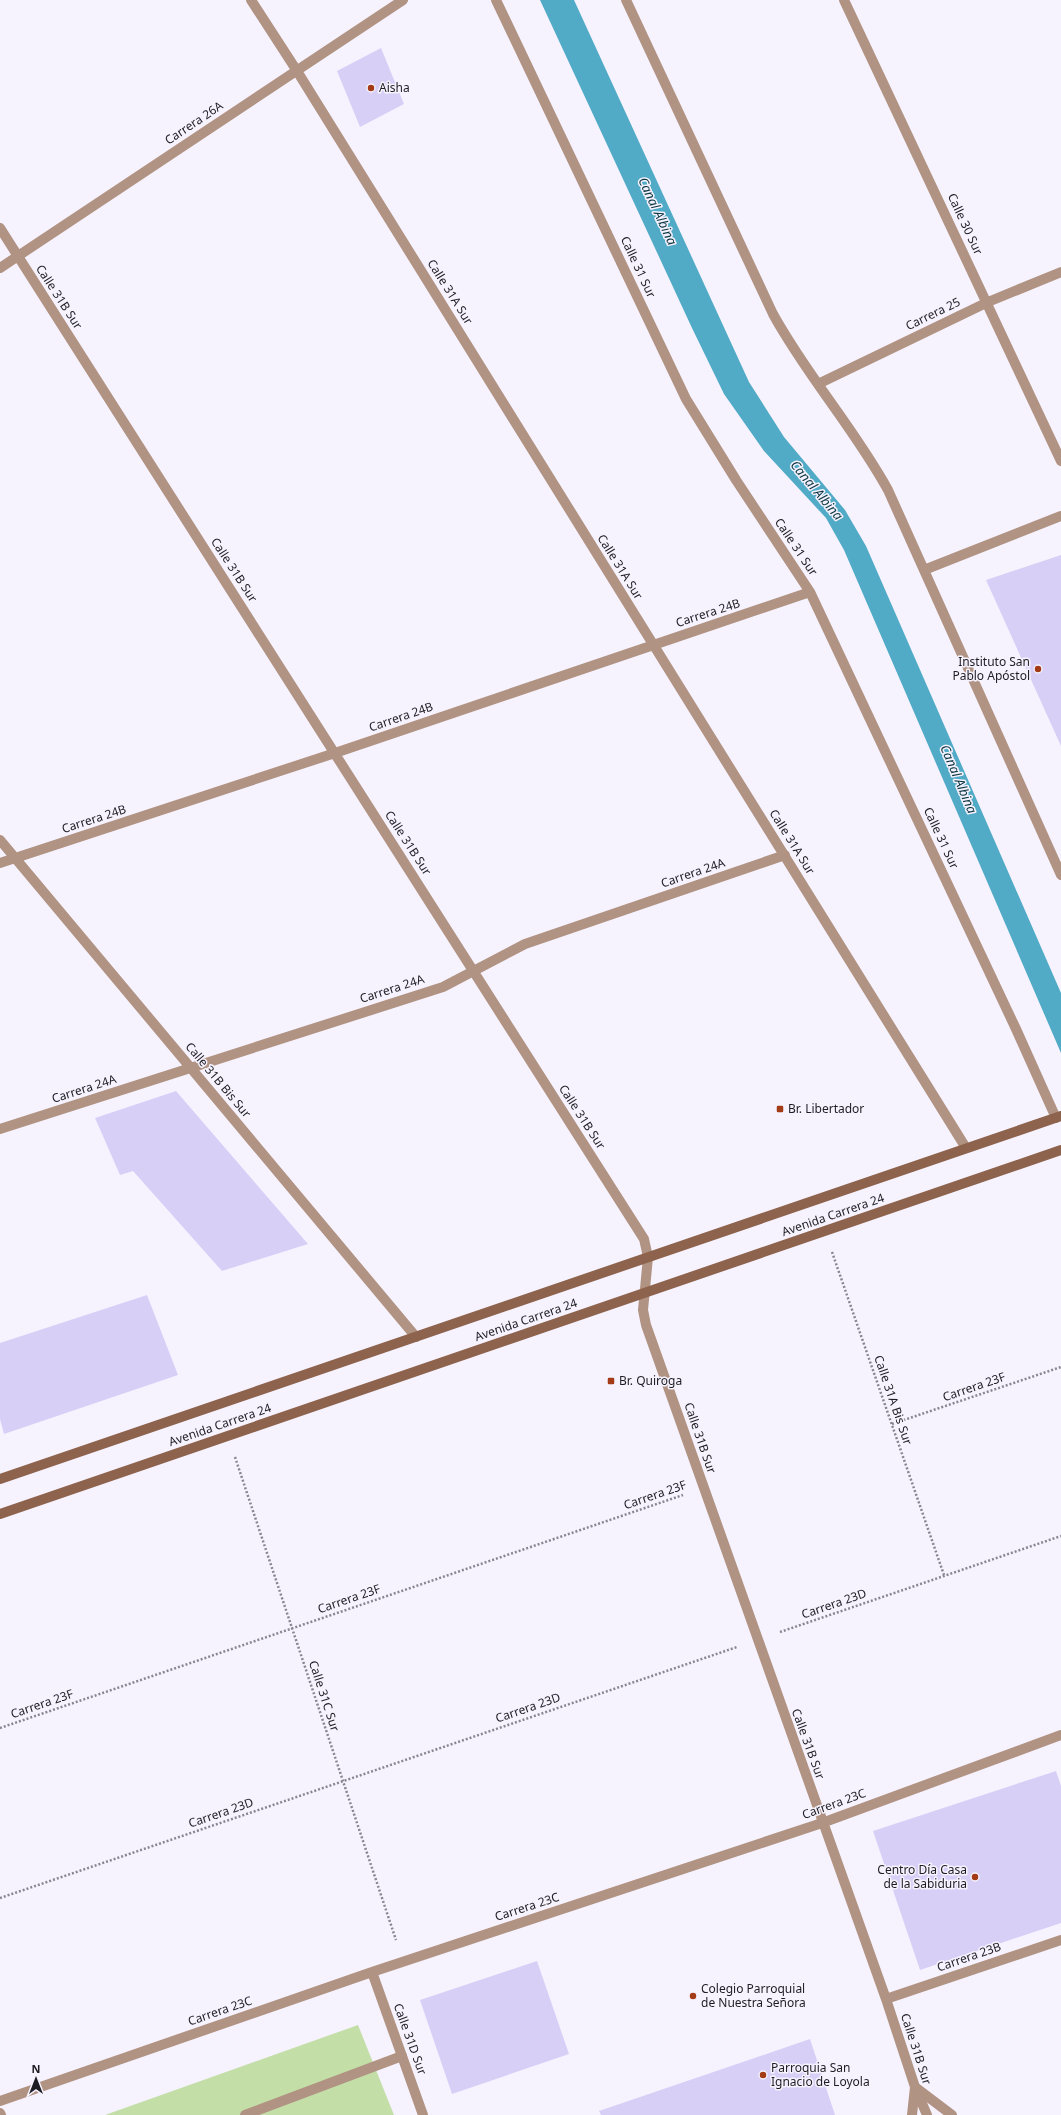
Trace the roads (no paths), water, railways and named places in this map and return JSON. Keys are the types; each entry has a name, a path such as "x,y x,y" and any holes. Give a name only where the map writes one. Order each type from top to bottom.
{"main road":[{"name":"Avenida Carrera 24","path":"0,1479 1058,1117"},
{"name":"Avenida Carrera 24","path":"0,1514 1061,1150"}],"street":[{"name":"Calle 31A Sur","path":"251,0 297,71 966,1148"},
{"name":"Carrera 26A","path":"0,268 403,0"},
{"name":"Calle 31 Sur","path":"496,0 686,399 736,480 810,592 1058,1117"},
{"path":"626,0 773,314 795,352 872,460 888,490 1061,875"},
{"name":"Calle 30 Sur","path":"844,0 988,302 1061,461"},
{"name":"Calle 31B Sur","path":"0,228 644,1239 648,1257 643,1310 646,1326 886,1999 915,2087 927,2115"},
{"name":"Carrera 25","path":"818,384 988,302 1061,272"},
{"path":"924,570 1061,516"},
{"name":"Carrera 24B","path":"0,863 335,753 810,592"},
{"name":"Calle 31B Bis Sur","path":"0,840 416,1337"},
{"name":"Carrera 24A","path":"0,1129 443,987 525,944 785,855"},
{"name":"Carrera 23C","path":"0,2101 372,1972 822,1823 1061,1735"},
{"name":"Carrera 23B","path":"886,1999 1061,1940"},
{"name":"Calle 31D Sur","path":"372,1972 423,2115"},
{"path":"245,2115 402,2056"},
{"path":"912,2115 915,2087"},
{"path":"915,2087 952,2115"}],"water":[{"name":"Canal Albina","path":"540,0 574,0 749,382 784,437 845,510 866,546 1061,993 1061,1053 844,550 826,518 764,451 724,394"}],"place":[{"name":"Aisha","path":"371,88"},
{"name":"Instituto San Pablo Apóstol","path":"1038,669"},
{"name":"Br. Libertador","path":"780,1109"},
{"name":"Br. Quiroga","path":"611,1381"},
{"name":"Centro Día Casa de la Sabiduria","path":"975,1877"},
{"name":"Colegio Parroquial de Nuestra Señora","path":"693,1996"},
{"name":"Parroquia San Ignacio de Loyola","path":"763,2075"}]}
